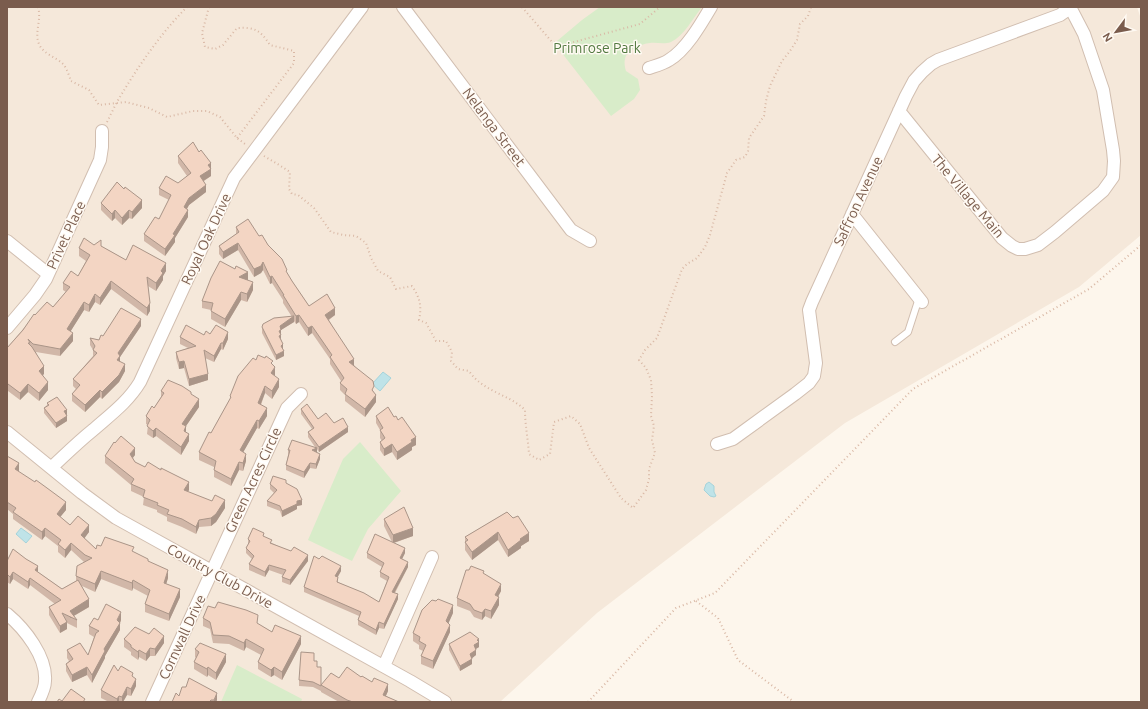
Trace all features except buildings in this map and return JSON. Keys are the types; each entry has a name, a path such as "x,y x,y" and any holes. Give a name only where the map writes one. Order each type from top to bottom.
{"street":[{"name":"Royal Oak Drive","path":"51,468 118,409 134,392 140,382 234,178 362,7"},
{"name":"Nelanga Street","path":"403,7 570,228 590,241"},
{"path":"649,68 678,54 711,7"},
{"name":"The Village Main","path":"899,111 1002,238 1018,249 1025,249 1038,245 1103,191 1112,180 1114,174 1113,150 1103,90 1084,34 1070,7"},
{"name":"Saffron Avenue","path":"717,444 733,439 795,394 809,383 814,376 816,363 809,308 899,111 914,82 922,72 938,60 1060,15 1070,7"},
{"name":"Privet Place","path":"7,328 35,295 48,274 100,160 102,131"},
{"path":"852,214 921,300"},
{"path":"7,241 48,274"},
{"name":"Green Acres Circle","path":"212,571 287,408 302,394"},
{"name":"Country Club Drive","path":"7,432 116,518 384,666 445,702"},
{"path":"384,666 432,557"},
{"name":"Cornwall Drive","path":"152,702 212,571"},
{"path":"7,614 26,633 42,662 45,675 45,684 38,702"}],"lane":[{"path":"895,342 908,332 921,300"}],"path":[{"path":"38,7 40,15 37,30 39,44 48,54 64,65 71,81 89,90 99,106 126,102 149,108 167,117 193,111 207,111 220,117 237,138 254,151 290,172 289,189 292,194 298,196 314,208 331,232 356,236 366,243 371,258 378,271 390,277 396,289 412,286 418,295 422,309 419,320 426,323 436,341 446,342 452,352 451,361 458,369 469,371 474,379 518,404 525,410 525,425 529,454 539,460 550,454 554,422 571,416 580,424 589,448 621,498 633,508 646,490 649,479 649,468 656,453 652,440 654,426 651,416 651,380 646,368 639,360 657,338 682,269 697,258 705,247 710,235 727,173 736,160 745,157 748,151 749,138 764,116 770,86 782,60 790,52 797,40 800,24 808,16 811,7"},
{"path":"102,131 134,74 156,44 187,7"},
{"path":"209,7 202,33 205,47 215,49 223,45 237,28 246,28 256,30 262,34 270,45 294,51 294,63 237,138"},
{"path":"522,7 552,42 563,45 640,24 660,7"},
{"path":"588,702 676,608 715,593 913,389 1088,289 1141,245"},
{"path":"696,601 718,618 738,660 794,702"}],"shaded area":[{"path":"7,7 1137,7 1141,19 1141,235 1079,287 845,423 597,613 500,702 7,702"}],"green space":[{"name":"Primrose Park","path":"600,7 702,7 680,36 676,39 668,43 646,44 635,48 628,53 625,61 626,71 638,79 640,90 634,99 611,116 558,48 557,41"},
{"path":"360,442 401,491 368,529 352,561 308,540 343,459"},
{"path":"237,665 302,699 301,702 221,702"}],"water":[{"path":"383,372 391,378 380,391 372,384"},
{"path":"709,482 714,486 716,496 714,497 710,496 704,490 706,484"},
{"path":"21,528 32,536 26,543 16,534"}]}
